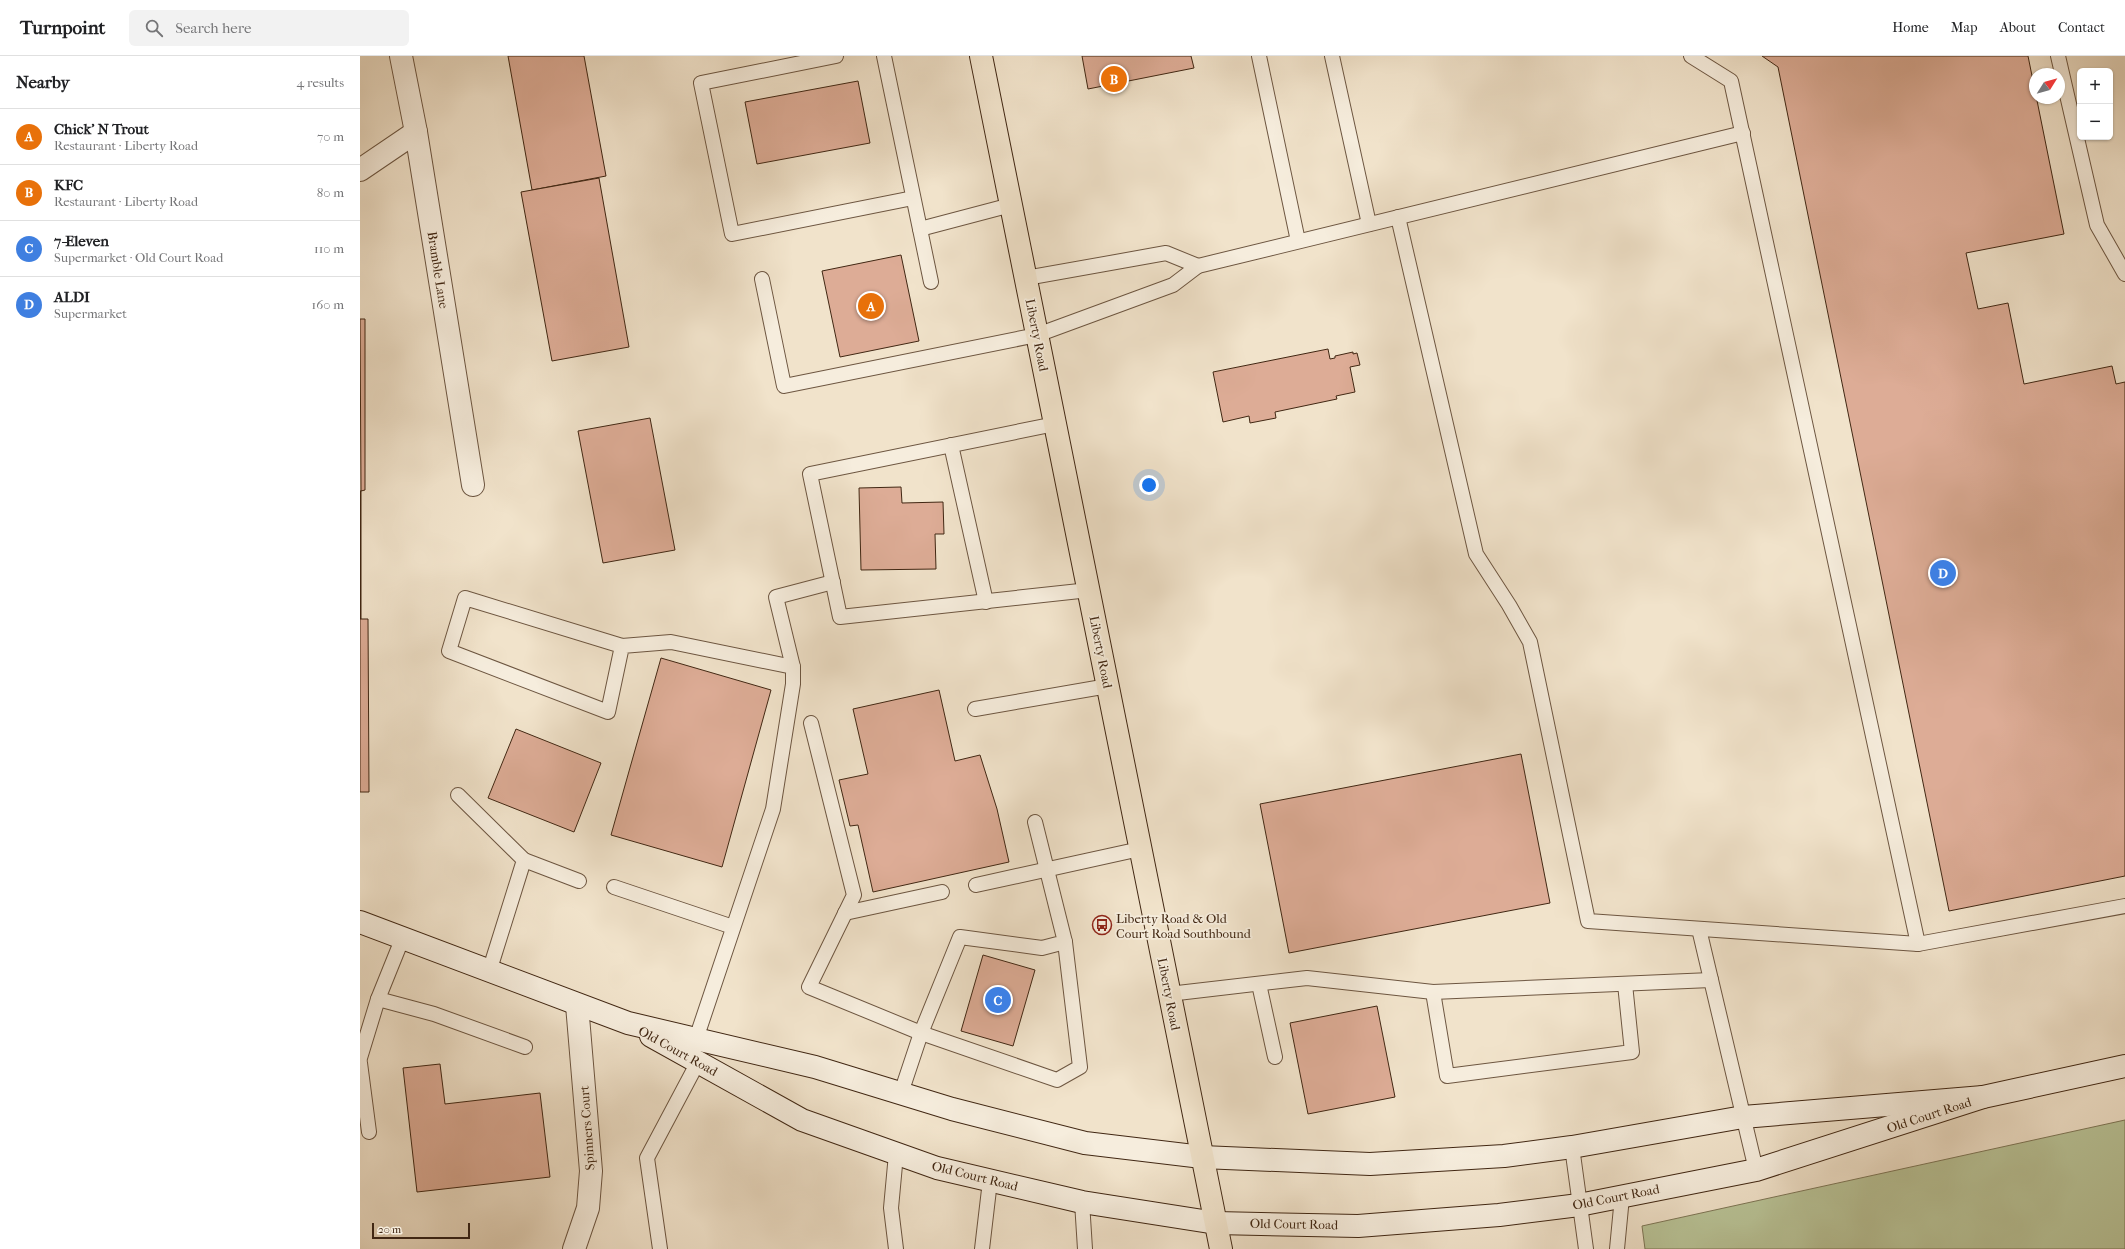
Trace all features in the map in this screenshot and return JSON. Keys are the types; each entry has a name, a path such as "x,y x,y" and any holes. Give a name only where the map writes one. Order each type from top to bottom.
{"main road":[{"name":"Bramble Lane","path":"401,56 416,132 473,485"},
{"name":"Liberty Road","path":"981,56 1221,1249"},
{"path":"360,170 416,132"},
{"name":"Old Court Road","path":"360,922 489,972 628,1023 815,1067 952,1109 1085,1143 1202,1157 1370,1164 1504,1156 1572,1147 1743,1116 1983,1097"},
{"name":"Spinners Court","path":"574,1249 588,1208 590,1171 577,1005"},
{"name":"Old Court Road","path":"628,1023 802,1120 937,1168 1082,1202 1216,1223 1358,1226 1499,1215 1579,1205 1756,1170 1983,1097 2125,1066"}],"lane":[{"path":"836,56 701,83 732,234 913,198"},
{"path":"884,56 931,282"},
{"path":"1259,56 1298,241"},
{"path":"1332,56 1369,224"},
{"path":"1691,56 1731,81 1918,944"},
{"path":"2058,56 2097,225 2125,274"},
{"path":"762,279 784,386 1037,335 1173,285 1198,266 1743,133"},
{"path":"920,229 1011,205"},
{"path":"1398,217 1476,554 1509,605 1530,642 1588,921 1918,944 2125,906"},
{"path":"1026,278 1166,253 1198,266"},
{"path":"1055,424 810,474 840,617 1089,590"},
{"path":"951,445 986,602"},
{"path":"696,1039 773,809 793,684 793,667 776,597 833,582"},
{"path":"622,646 608,712 449,651 465,598 622,646 671,642 793,667"},
{"path":"975,709 1108,686"},
{"path":"811,723 854,894 809,987 921,1033 1057,1080 1080,1066 1064,942 1048,870 1035,822"},
{"path":"458,795 524,860 579,880"},
{"path":"976,885 1140,849"},
{"path":"489,972 524,860"},
{"path":"614,887 733,927"},
{"path":"845,914 942,892"},
{"path":"1699,929 1756,1170"},
{"path":"901,1093 921,1033 960,936 1042,948 1064,942"},
{"path":"360,1058 378,999 402,937"},
{"path":"1169,994 1307,978 1433,992 1711,980"},
{"path":"1259,984 1275,1057"},
{"path":"1433,992 1447,1076 1632,1052 1625,984"},
{"path":"378,999 434,1014 525,1046"},
{"path":"660,1249 647,1158 698,1062"},
{"path":"360,1063 370,1132"},
{"path":"1572,1147 1586,1249"},
{"path":"896,1154 891,1208 896,1249"},
{"path":"982,1249 990,1181"},
{"path":"1618,1249 1622,1196"},
{"path":"1082,1202 1085,1249"}],"green space":[{"path":"2125,1120 2125,1249 1645,1249 1642,1226"}],"building":[{"path":"508,56 584,56 606,176 532,190"},
{"path":"1082,56 1191,56 1194,68 1088,89"},
{"path":"1762,56 2028,56 2030,68 2029,68 2029,104 2038,104 2064,234 1966,253 1978,309 2008,303 2024,384 2112,366 2116,384 2125,382 2125,876 1949,911 1778,67"},
{"path":"858,81 870,143 757,164 745,102"},
{"path":"599,178 629,347 552,361 521,192"},
{"path":"901,255 919,341 840,357 822,271"},
{"path":"360,319 365,319 365,490 361,491"},
{"path":"1328,349 1330,359 1335,358 1335,356 1353,352 1353,354 1357,353 1360,365 1350,367 1355,392 1336,396 1337,399 1275,412 1276,418 1250,423 1249,416 1223,422 1213,372"},
{"path":"650,418 675,550 603,563 578,431"},
{"path":"901,487 902,503 943,502 944,534 935,534 936,569 861,570 859,488"},
{"path":"361,491 361,619 360,619"},
{"path":"360,619 368,619 369,792 360,792"},
{"path":"661,658 771,690 722,867 611,835"},
{"path":"939,690 955,761 980,755 997,809 1009,862 873,892 858,825 850,826 839,780 868,774 853,709"},
{"path":"516,729 601,763 574,832 488,798"},
{"path":"1521,754 1550,903 1289,953 1260,804"},
{"path":"983,955 1035,970 1013,1046 961,1031"},
{"path":"1377,1006 1395,1097 1308,1114 1290,1023"},
{"path":"440,1064 445,1104 540,1093 550,1177 417,1192 403,1068"}],"place":[{"name":"KFC","path":"1114,79"},
{"name":"Chick' N Trout","path":"871,306"},
{"name":"ALDI","path":"1943,573"},
{"name":"Liberty Road & Old Court Road Southbound","path":"1102,925"},
{"name":"7-Eleven","path":"998,1000"}]}
